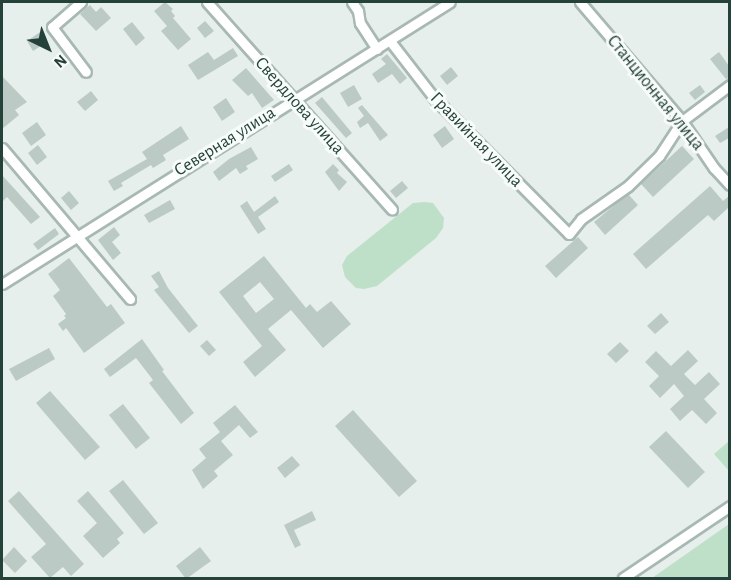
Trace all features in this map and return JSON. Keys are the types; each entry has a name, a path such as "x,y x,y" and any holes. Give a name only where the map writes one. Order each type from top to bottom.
{"street":[{"path":"81,2 52,27 86,72"},
{"name":"Свердлова улица","path":"207,2 392,210"},
{"path":"352,2 358,11 360,22 377,49"},
{"name":"Северная улица","path":"2,284 450,2"},
{"name":"Станционная улица","path":"580,2 682,121 714,168 729,185"},
{"name":"Гравийная улица","path":"390,41 435,99 568,234 581,219 628,186 659,156 682,121"},
{"path":"682,121 729,85"},
{"path":"2,148 130,299"},
{"path":"623,579 729,506"}],"green space":[{"path":"413,203 433,203 444,218 443,228 436,238 377,286 356,288 345,277 342,265 347,256"},
{"path":"729,441 729,471 714,454"},
{"path":"729,524 729,578 652,578"}],"building":[{"path":"165,2 173,9 171,11 175,16 173,18 191,39 178,50 161,31 167,26 154,11"},
{"path":"90,5 96,12 101,7 111,18 96,31 80,14"},
{"path":"205,21 214,31 205,38 197,28"},
{"path":"132,22 145,38 136,46 123,29"},
{"path":"40,32 47,42 33,51 27,41"},
{"path":"233,48 238,56 198,80 188,65 208,52 214,60"},
{"path":"719,52 729,66 729,78 726,79 710,59"},
{"path":"387,54 407,78 400,84 392,74 378,83 372,74 386,64 381,59"},
{"path":"451,67 458,76 447,85 440,76"},
{"path":"246,68 274,100 262,108 252,93 248,96 232,80"},
{"path":"2,76 27,102 15,110 19,115 2,129"},
{"path":"354,85 362,99 348,107 340,93"},
{"path":"700,85 705,92 695,100 689,93"},
{"path":"91,91 98,100 85,111 77,102"},
{"path":"322,97 352,133 346,138 315,103"},
{"path":"226,98 235,112 222,121 213,107"},
{"path":"362,105 388,135 380,141 368,123 360,128 357,122 364,116 358,108"},
{"path":"37,122 46,135 31,146 22,133"},
{"path":"181,126 189,139 163,155 166,160 153,168 151,165 121,183 123,186 114,191 108,181 147,159 142,152"},
{"path":"445,126 454,139 442,148 433,135"},
{"path":"729,127 729,138 720,143 715,136"},
{"path":"38,145 47,157 37,165 28,153"},
{"path":"682,146 694,159 653,197 641,184"},
{"path":"251,147 258,159 246,166 248,169 240,174 236,168 219,181 213,172 229,159"},
{"path":"289,164 293,170 275,182 271,176"},
{"path":"333,164 339,170 337,173 347,182 339,191 325,172"},
{"path":"2,175 40,217 31,224 7,197 2,202"},
{"path":"402,181 408,188 396,198 390,191"},
{"path":"710,186 723,201 729,196 729,207 714,221 708,215 646,269 633,254"},
{"path":"69,191 79,203 71,210 61,198"},
{"path":"628,194 638,205 605,235 594,222"},
{"path":"275,196 279,202 258,217 266,229 258,234 240,206 247,201 254,212"},
{"path":"170,200 175,209 149,223 144,215"},
{"path":"114,227 120,235 112,242 121,253 113,260 98,240"},
{"path":"55,228 59,234 38,250 33,244"},
{"path":"578,237 588,248 556,278 545,266"},
{"path":"264,256 306,308 310,304 317,312 331,301 351,324 323,348 291,310 268,329 286,350 255,377 243,362 262,346 219,292","holes":["260,282 274,299 256,313 243,296"]},
{"path":"69,258 107,307 111,304 125,323 84,353 66,328 63,331 58,324 66,318 64,316 66,314 53,296 60,290 48,274"},
{"path":"159,271 168,288 198,326 189,333 154,290 159,287 151,276"},
{"path":"661,313 669,322 655,334 647,326"},
{"path":"142,339 164,370 162,371 194,413 181,424 149,383 153,380 136,358 110,377 104,369"},
{"path":"207,340 216,350 209,356 200,346"},
{"path":"620,342 629,351 616,363 607,354"},
{"path":"49,348 55,359 16,381 9,369"},
{"path":"688,350 698,361 684,374 695,385 709,372 720,384 704,399 717,413 706,424 692,410 680,421 670,409 684,396 674,384 660,398 649,386 659,376 645,362 656,351 671,366"},
{"path":"50,391 100,447 85,460 36,403"},
{"path":"123,404 150,438 136,449 109,415"},
{"path":"235,405 258,432 250,438 239,425 221,441 233,455 214,471 218,476 203,489 192,470 206,458 199,449 220,432 213,423"},
{"path":"353,410 417,481 399,497 335,426"},
{"path":"666,431 705,472 688,488 649,447"},
{"path":"292,456 300,465 285,478 277,468"},
{"path":"123,480 158,523 144,534 109,491"},
{"path":"19,491 84,564 71,576 63,567 50,578 31,557 46,544 8,501"},
{"path":"88,491 124,533 117,539 120,543 103,558 83,536 97,523 77,501"},
{"path":"312,511 316,520 294,530 301,545 295,548 284,525"},
{"path":"14,547 27,561 15,573 2,560"},
{"path":"200,547 211,561 186,579 176,566"}]}
